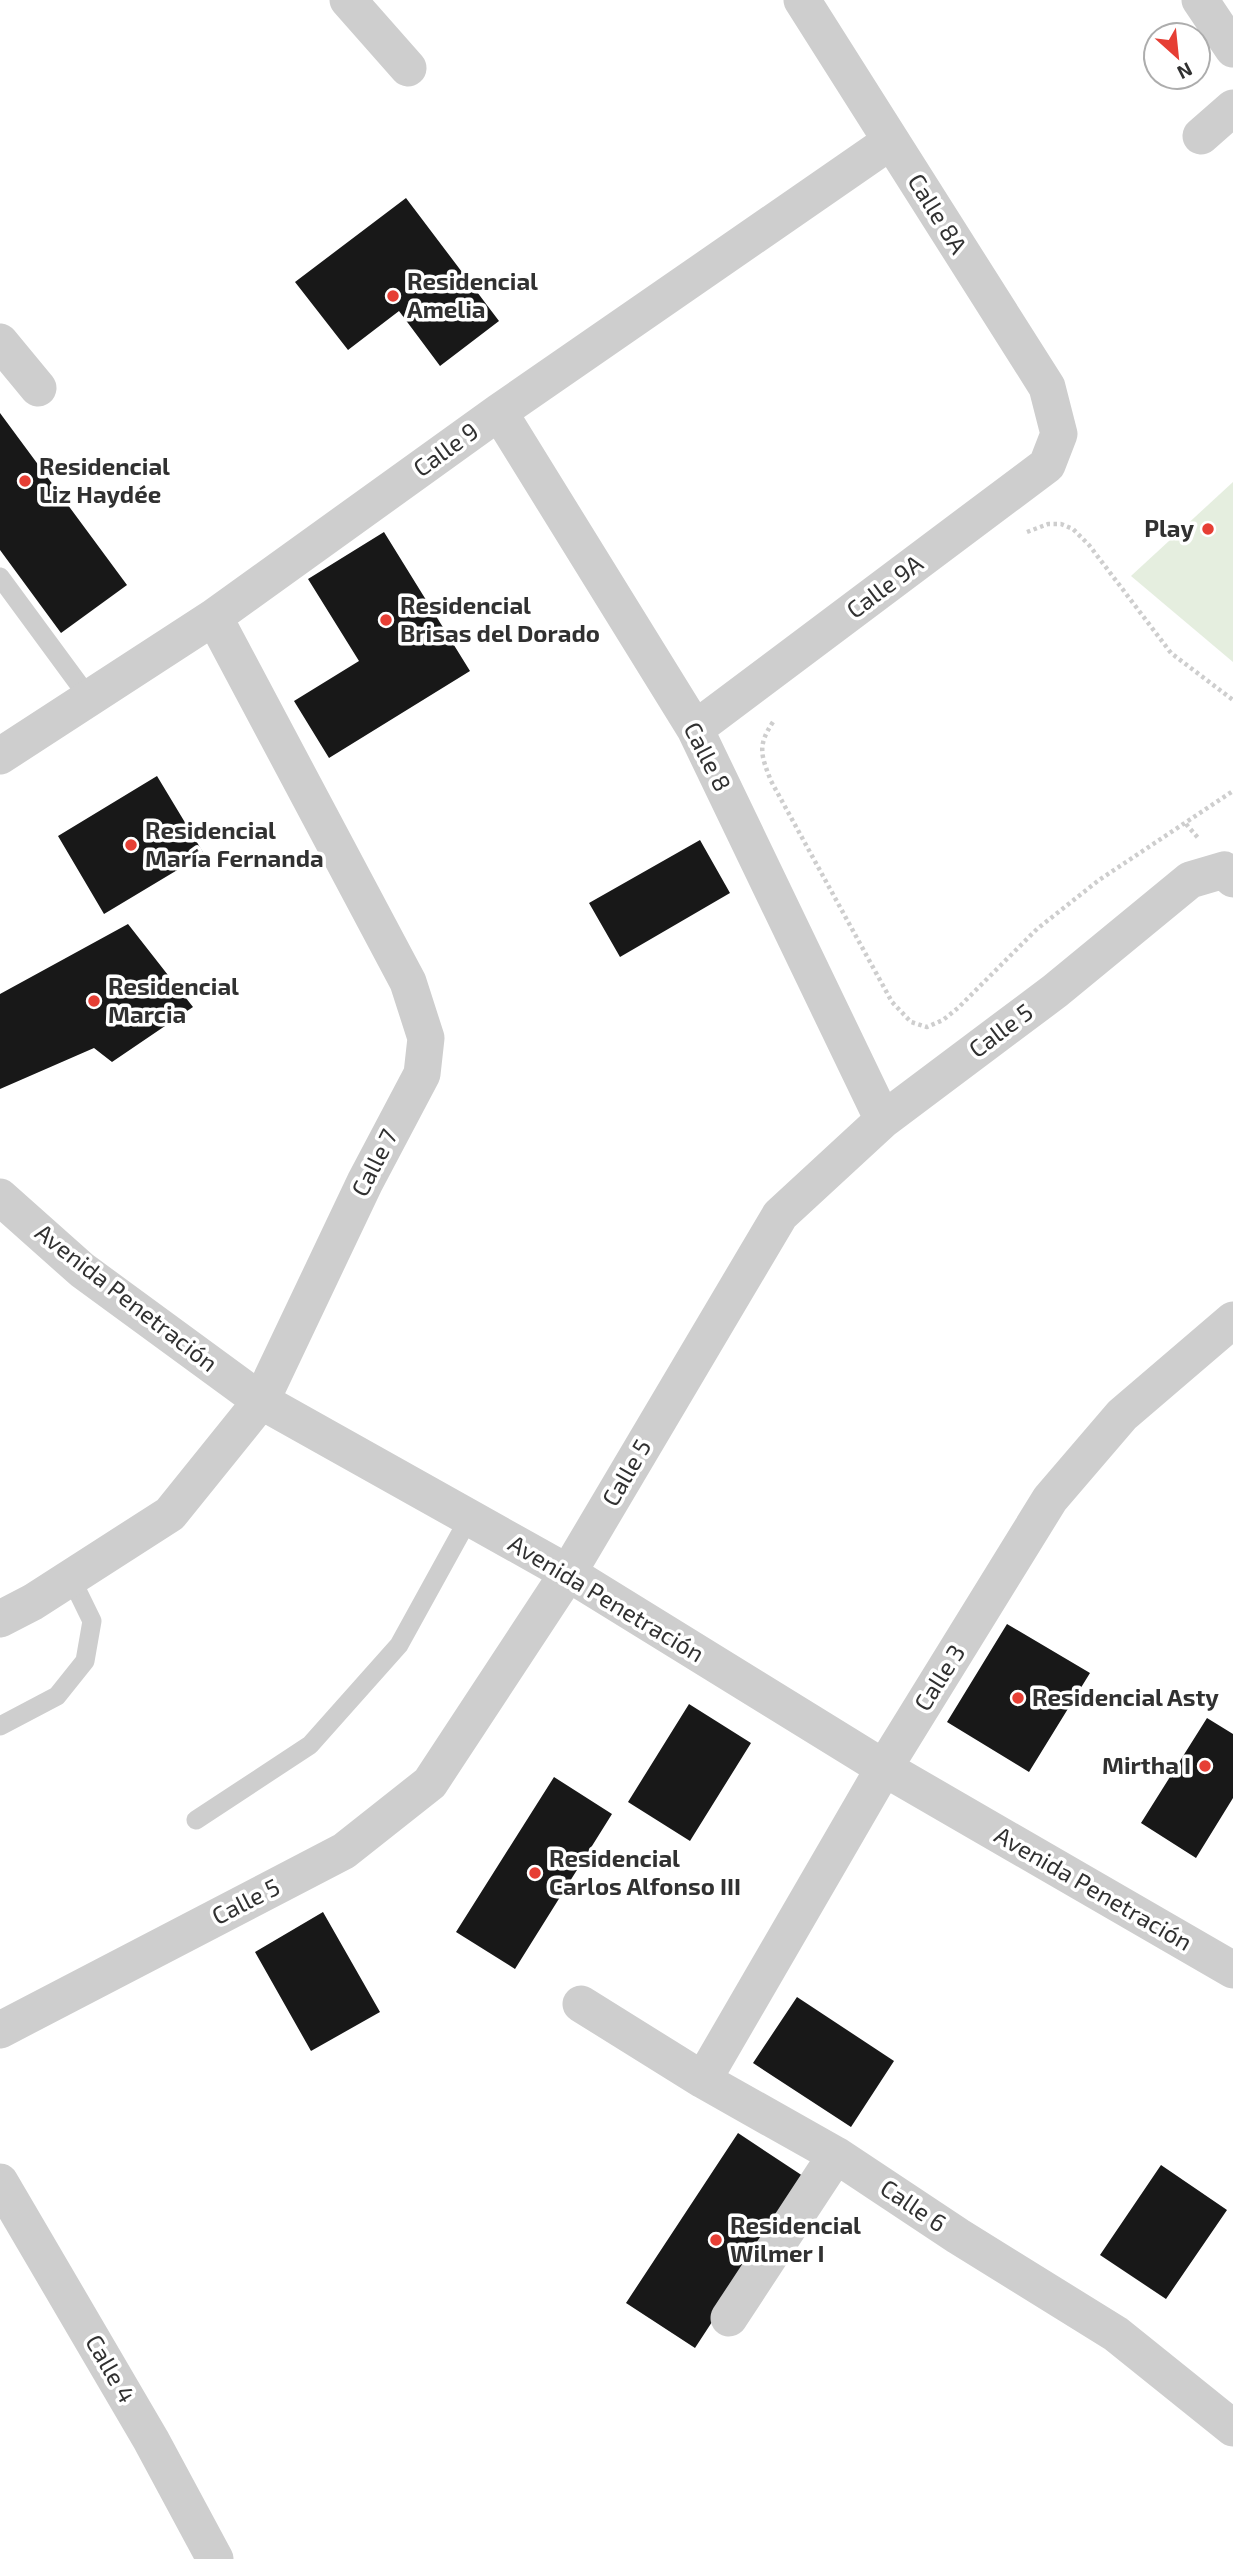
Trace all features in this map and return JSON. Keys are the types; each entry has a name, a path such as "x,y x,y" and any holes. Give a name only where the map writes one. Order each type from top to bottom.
{"street":[{"path":"348,0 408,68"},
{"name":"Calle 8A","path":"802,0 1047,387 1059,434"},
{"path":"1200,0 1233,49"},
{"path":"1202,136 1233,108"},
{"name":"Calle 9","path":"0,756 214,617 499,412 891,142"},
{"path":"0,342 38,388"},
{"name":"Calle 8","path":"499,412 695,729 883,1120"},
{"name":"Calle 9A","path":"695,729 1047,466 1059,434"},
{"name":"Calle 7","path":"0,1619 33,1602 170,1514 261,1401 359,1194 422,1074 426,1038 408,982 214,617"},
{"name":"Calle 5","path":"0,2030 344,1851 430,1783 568,1573 780,1215 883,1120 1055,991 1191,880 1228,874"},
{"name":"Avenida Penetración","path":"0,1197 82,1270 261,1401 568,1573 884,1768 1233,1970"},
{"name":"Calle 3","path":"703,2080 884,1768 1050,1499 1122,1415 1233,1320"},
{"name":"Calle 6","path":"581,2004 703,2080 836,2155 958,2236 1116,2334 1233,2428"},
{"path":"729,2318 836,2155"},
{"name":"Calle 4","path":"0,2182 151,2440 215,2559"}],"lane":[{"path":"0,577 89,698"},
{"path":"196,1820 310,1745 399,1645 469,1518"},
{"path":"0,1726 57,1696 85,1661 92,1621 71,1578"}],"path":[{"path":"1019,537 1048,524 1061,524 1073,529 1089,545 1171,653 1233,700"},
{"path":"780,715 763,738 761,755 771,780 892,1002 911,1022 927,1027 943,1020 958,1008 1037,929 1099,880 1233,791"}],"green space":[{"name":"Play","path":"1233,482 1233,662 1131,576"}],"building":[{"name":"Residencial Amelia","path":"406,198 499,321 440,366 399,311 348,350 295,282"},
{"name":"Residencial Liz Haydée","path":"0,413 127,585 61,633 0,550"},
{"name":"Residencial Brisas del Dorado","path":"384,532 470,671 329,758 294,701 359,661 308,579"},
{"name":"Residencial María Fernanda","path":"157,776 204,854 104,914 58,836"},
{"path":"700,840 730,893 620,957 589,903"},
{"name":"Residencial Marcia","path":"128,924 193,1007 112,1062 94,1048 0,1089 0,994"},
{"name":"Residencial Asty","path":"1007,1624 1090,1673 1029,1772 947,1722"},
{"path":"689,1704 751,1743 690,1841 628,1802"},
{"name":"Mirtha I","path":"1207,1718 1233,1734 1233,1798 1196,1858 1141,1823"},
{"name":"Residencial Carlos Alfonso III","path":"554,1777 612,1814 515,1969 456,1932"},
{"path":"323,1912 380,2012 311,2051 255,1952"},
{"path":"797,1997 894,2061 851,2127 753,2063"},
{"name":"Residencial Wilmer I","path":"738,2133 806,2178 695,2348 626,2303"},
{"path":"1161,2165 1227,2210 1166,2299 1100,2255"}],"place":[{"name":"Residencial Amelia","path":"393,296"},
{"name":"Residencial Liz Haydée","path":"25,481"},
{"name":"Play","path":"1208,529"},
{"name":"Residencial Brisas del Dorado","path":"386,620"},
{"name":"Residencial María Fernanda","path":"131,845"},
{"name":"Residencial Marcia","path":"94,1001"},
{"name":"Residencial Asty","path":"1018,1698"},
{"name":"Mirtha I","path":"1205,1766"},
{"name":"Residencial Carlos Alfonso III","path":"535,1873"},
{"name":"Residencial Wilmer I","path":"716,2240"}]}
